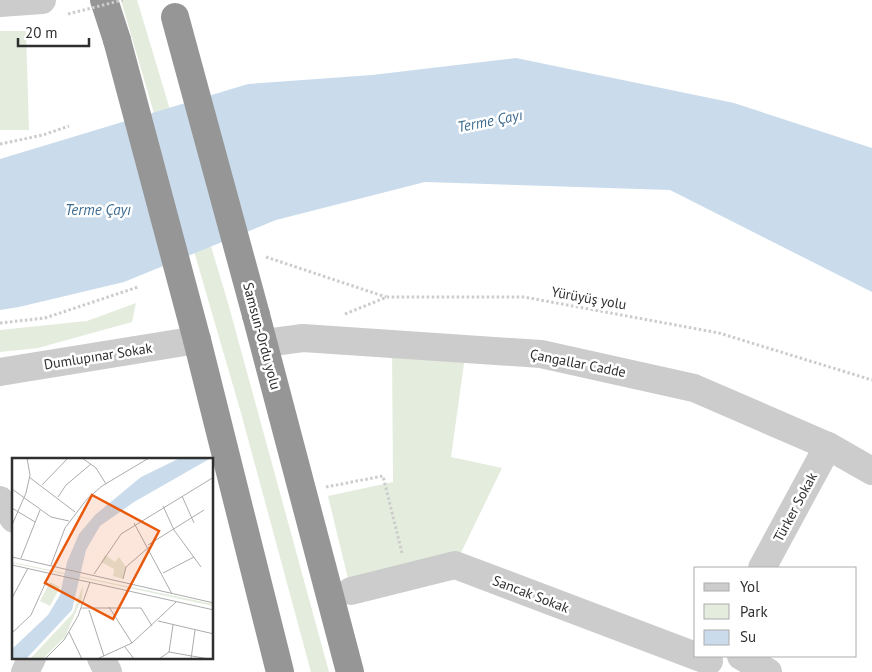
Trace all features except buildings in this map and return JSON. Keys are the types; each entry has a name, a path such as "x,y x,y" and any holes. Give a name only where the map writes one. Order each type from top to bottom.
{"highway":[{"path":"104,0 117,40 196,340 280,672"},
{"name":"Samsun-Ordu yolu","path":"173,8 265,343 350,672"}],"street":[{"path":"0,3 42,0"},
{"name":"Çangallar Cadde","path":"265,343 303,338 541,354 694,388 828,446 872,471"},
{"name":"Dumlupınar Sokak","path":"0,372 196,340"},
{"name":"Türker Sokak","path":"763,567 828,446"},
{"path":"0,500 12,516"},
{"name":"Sancak Sokak","path":"350,591 454,565 708,663"},
{"path":"743,657 768,672"},
{"path":"25,672 31,660"},
{"path":"102,660 108,672"}],"path":[{"path":"68,14 123,0"},
{"path":"0,144 43,135 68,126"},
{"path":"266,257 388,297"},
{"path":"0,323 45,318 138,287"},
{"name":"Yürüyüş yolu","path":"344,315 388,297 524,298 719,333 872,380"},
{"path":"354,481 383,476 402,550 395,580"}],"green space":[{"path":"121,0 137,0 138,3 228,303 329,672 311,672 241,413"},
{"path":"0,31 26,31 29,130 0,130"},
{"path":"136,303 132,322 38,348 0,352 0,330 87,321"},
{"path":"392,347 466,349 451,457 502,468 455,565 351,591 328,496 393,482"}],"water":[{"name":"Terme Çayı","path":"516,58 734,103 872,148 872,292 670,190 425,182 276,220 124,282 0,310 0,159 248,84 372,75"}]}
